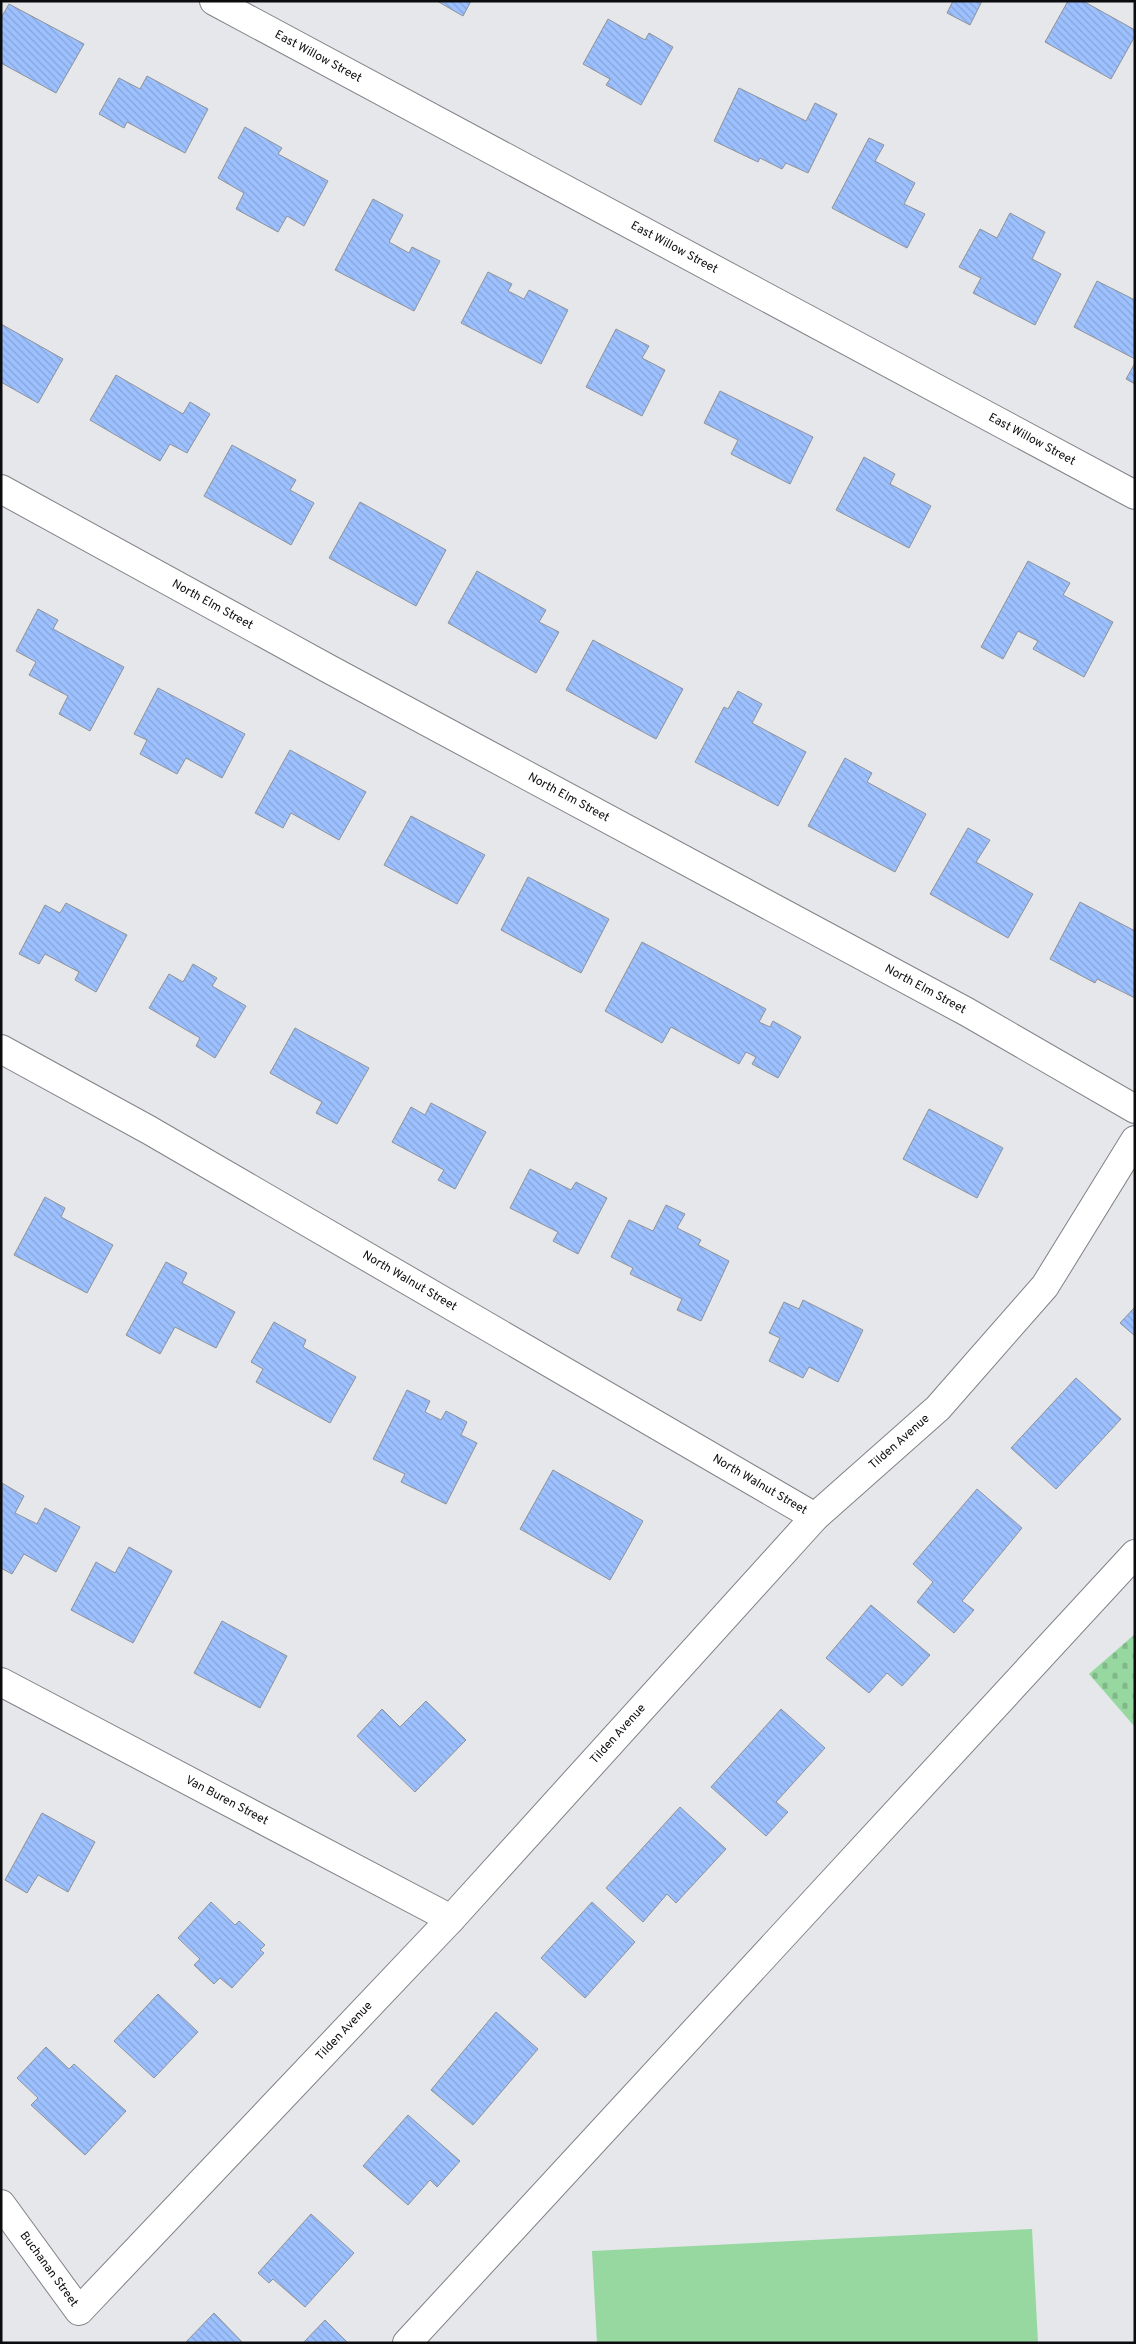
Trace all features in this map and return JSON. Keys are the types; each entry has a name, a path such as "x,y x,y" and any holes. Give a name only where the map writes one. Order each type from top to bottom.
{"street":[{"name":"East Willow Street","path":"214,1 1135,495"},
{"name":"North Elm Street","path":"1,489 337,674 967,1012 1135,1109"},
{"name":"North Walnut Street","path":"1,1050 149,1130 815,1517"},
{"name":"Tilden Avenue","path":"79,2311 451,1919 815,1517 938,1408 1045,1286 1135,1140"},
{"path":"407,2343 1135,1554"},
{"name":"Van Buren Street","path":"1,1682 451,1919"},
{"name":"Buchanan Street","path":"1,2204 79,2311"}],"green space":[{"path":"1135,1634 1135,1727 1089,1674"},
{"path":"1032,2229 1038,2343 597,2343 592,2251"}],"building":[{"path":"437,1 471,1 463,16"},
{"path":"953,1 982,1 970,25 947,13"},
{"path":"1068,1 1083,1 1135,30 1135,36 1111,79 1045,42"},
{"path":"9,4 84,44 56,93 1,63 1,18"},
{"path":"608,19 645,40 649,33 673,47 641,105 606,85 610,79 583,64"},
{"path":"147,76 208,109 185,153 127,122 124,128 99,114 119,78 140,89"},
{"path":"739,88 806,121 815,103 837,114 808,173 786,163 782,169 760,158 758,162 714,141"},
{"path":"245,127 282,148 278,154 328,181 304,226 287,216 278,232 236,209 244,193 218,178"},
{"path":"869,138 884,145 875,161 915,183 904,204 925,214 907,248 832,208"},
{"path":"373,199 403,215 389,242 409,253 412,247 440,261 414,311 335,270"},
{"path":"1010,213 1045,232 1032,259 1061,274 1035,325 973,293 981,278 959,267 980,229 997,238"},
{"path":"488,272 512,284 508,291 524,299 529,290 568,310 541,364 461,323"},
{"path":"1097,281 1135,300 1135,359 1074,327"},
{"path":"1,324 63,359 38,403 1,382"},
{"path":"616,329 649,346 642,358 665,370 642,416 586,387"},
{"path":"1135,363 1135,384 1126,379"},
{"path":"116,375 183,414 190,402 210,414 187,453 170,444 160,461 90,420"},
{"path":"720,391 813,437 790,484 731,454 738,440 704,423"},
{"path":"232,445 296,480 290,490 314,503 291,545 204,496"},
{"path":"864,457 895,474 890,484 931,506 909,548 836,510"},
{"path":"360,502 446,550 416,606 329,558"},
{"path":"1028,561 1070,583 1063,595 1113,622 1084,677 1033,649 1038,641 1018,631 1003,659 981,647"},
{"path":"477,571 546,610 539,622 559,632 536,673 448,623"},
{"path":"38,609 58,620 53,629 124,667 90,731 59,714 68,696 29,675 36,662 16,651"},
{"path":"593,640 683,689 656,739 566,690"},
{"path":"158,688 245,734 222,778 186,758 177,774 140,754 147,740 134,734"},
{"path":"738,691 762,704 752,723 806,752 778,806 695,762 724,707 728,709"},
{"path":"290,750 366,792 339,840 291,813 283,828 255,813"},
{"path":"845,758 872,773 867,782 926,814 895,872 808,826"},
{"path":"411,816 485,855 457,904 384,865"},
{"path":"968,828 990,840 976,862 1033,894 1008,938 930,894"},
{"path":"528,877 609,919 581,973 501,930"},
{"path":"1080,902 1135,931 1135,998 1097,979 1095,983 1050,959"},
{"path":"66,903 127,935 96,992 75,980 79,972 45,954 39,964 19,954 45,905 60,913"},
{"path":"642,942 766,1009 759,1022 770,1027 773,1021 801,1037 778,1078 752,1064 756,1057 746,1052 739,1064 671,1027 662,1043 605,1011"},
{"path":"193,964 217,978 212,986 246,1006 215,1058 196,1046 200,1038 149,1008 169,974 183,982"},
{"path":"295,1028 369,1068 337,1124 316,1113 322,1102 270,1073"},
{"path":"431,1103 486,1132 455,1189 438,1180 444,1170 392,1142 411,1107 425,1115"},
{"path":"929,1109 1003,1148 977,1198 903,1159"},
{"path":"530,1169 571,1190 576,1182 607,1198 578,1254 553,1241 558,1232 510,1208"},
{"path":"45,1197 65,1208 61,1217 113,1245 87,1293 14,1255"},
{"path":"666,1205 685,1214 677,1228 701,1240 698,1245 729,1261 701,1321 677,1310 682,1299 630,1274 633,1268 611,1257 629,1220 653,1231"},
{"path":"166,1262 187,1273 182,1283 235,1312 216,1348 175,1327 160,1354 126,1335"},
{"path":"803,1300 863,1330 838,1382 809,1367 803,1378 769,1361 780,1338 769,1333 784,1302 799,1309"},
{"path":"1135,1307 1135,1336 1120,1323"},
{"path":"274,1322 306,1340 303,1347 356,1377 330,1423 256,1382 263,1369 251,1362"},
{"path":"1076,1378 1121,1419 1056,1489 1011,1448"},
{"path":"407,1390 430,1401 425,1412 441,1420 446,1411 467,1422 461,1435 477,1443 446,1504 401,1482 405,1474 373,1459"},
{"path":"553,1470 643,1521 610,1580 520,1529"},
{"path":"2,1483 24,1496 15,1513 37,1524 45,1508 80,1527 56,1572 24,1554 12,1574 1,1568"},
{"path":"977,1489 1022,1528 962,1601 974,1610 954,1633 917,1602 933,1582 913,1564"},
{"path":"129,1547 172,1571 133,1643 71,1610 96,1562 115,1573"},
{"path":"871,1605 930,1655 902,1686 887,1673 869,1693 826,1658"},
{"path":"222,1621 287,1656 260,1708 194,1673"},
{"path":"426,1701 466,1740 415,1792 357,1736 382,1709 400,1727"},
{"path":"781,1709 825,1748 776,1802 788,1812 766,1836 711,1787"},
{"path":"680,1807 726,1849 676,1903 667,1894 643,1922 606,1888"},
{"path":"42,1813 95,1842 68,1892 38,1875 27,1893 5,1880"},
{"path":"211,1902 235,1925 239,1921 265,1945 260,1950 264,1953 232,1988 220,1978 214,1984 194,1965 200,1959 178,1938"},
{"path":"592,1902 635,1942 585,1998 541,1958"},
{"path":"158,1994 198,2032 154,2078 114,2041"},
{"path":"496,2012 538,2049 473,2125 431,2090"},
{"path":"46,2047 69,2069 74,2064 126,2111 85,2155 31,2105 38,2098 17,2078"},
{"path":"408,2115 460,2161 437,2187 430,2180 408,2205 363,2166"},
{"path":"311,2214 354,2253 305,2307 273,2279 269,2283 258,2273"},
{"path":"214,2313 243,2343 185,2343"},
{"path":"325,2320 348,2343 303,2343"}]}
